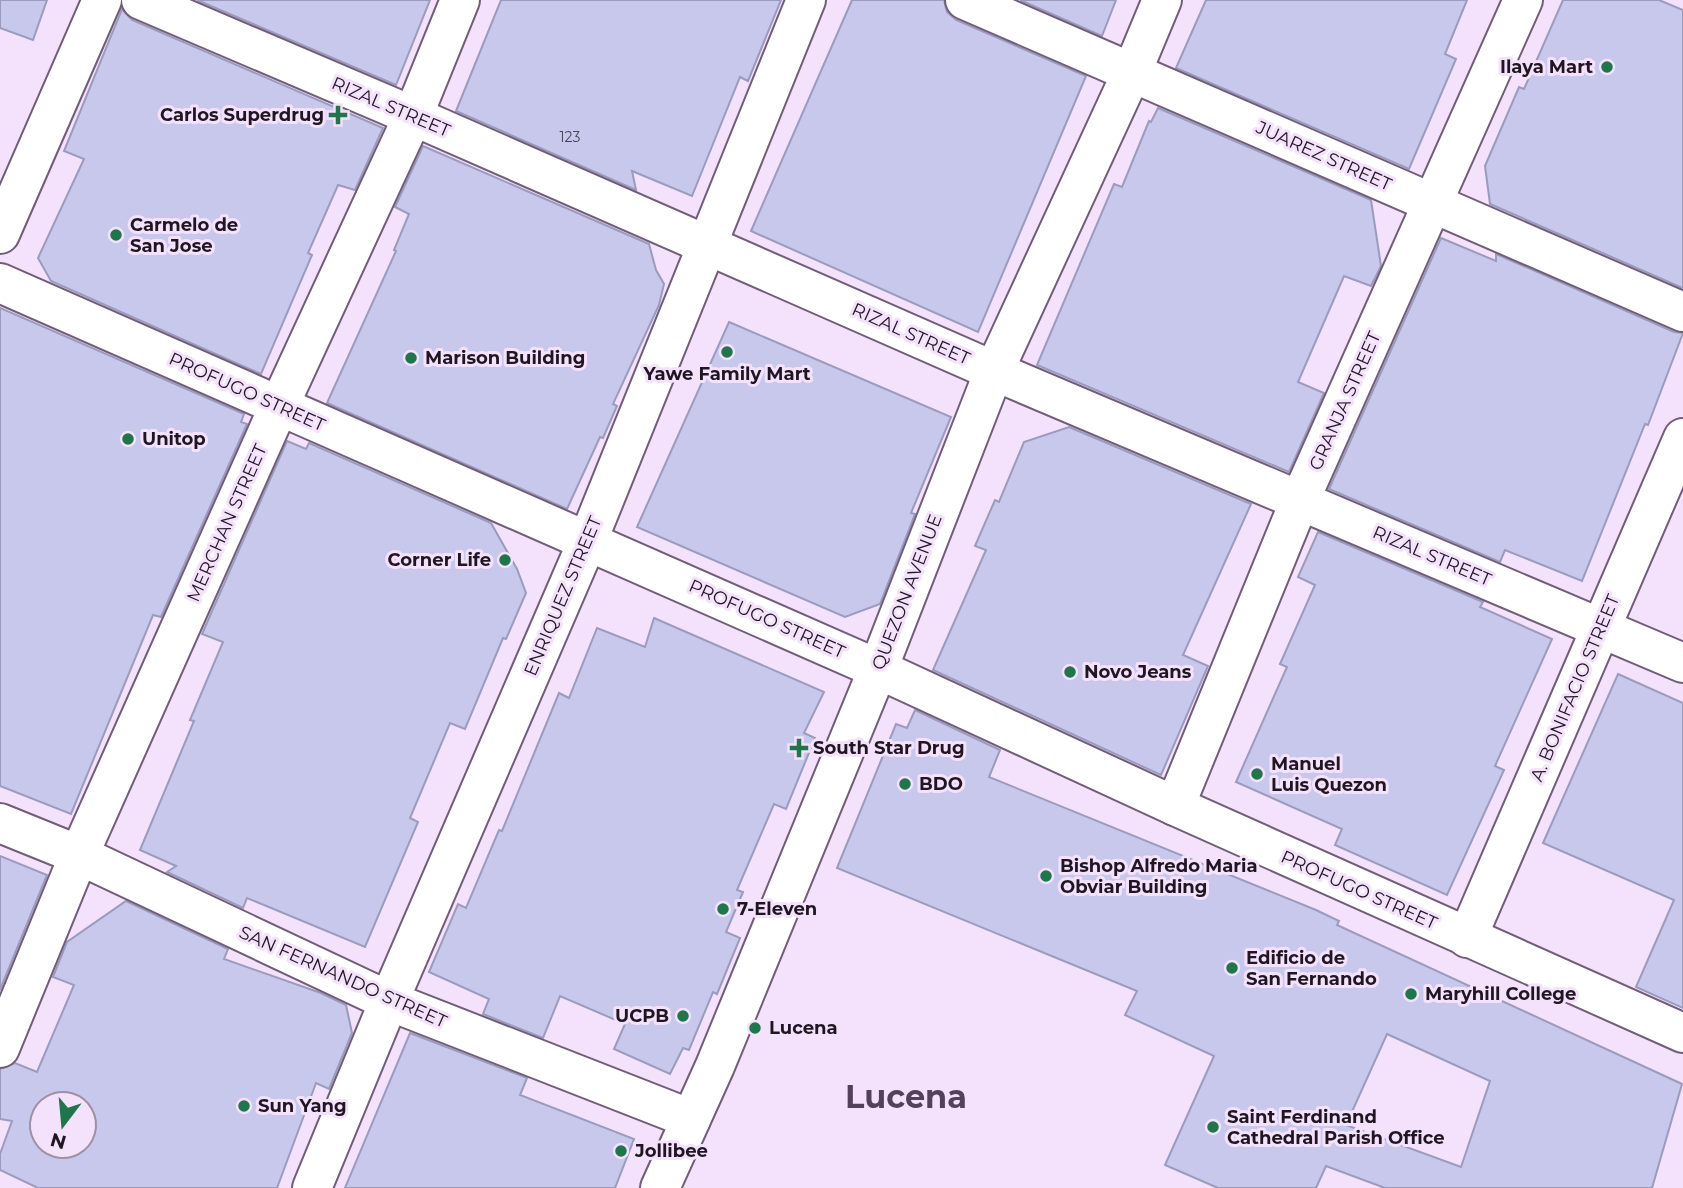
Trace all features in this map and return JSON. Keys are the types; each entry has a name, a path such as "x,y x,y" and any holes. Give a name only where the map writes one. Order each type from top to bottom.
{"street":[{"path":"0,234 102,0"},
{"name":"RIZAL STREET","path":"141,0 413,116 994,371 1683,663"},
{"name":"MERCHAN STREET","path":"0,1048 79,855 279,406 413,116 460,0"},
{"name":"ENRIQUEZ STREET","path":"312,1188 389,1001 588,540 806,0"},
{"name":"JUAREZ STREET","path":"965,0 1683,312"},
{"name":"QUEZON AVENUE","path":"660,1188 878,669 994,371 1163,0"},
{"name":"GRANJA STREET","path":"1175,806 1300,500 1524,0"},
{"name":"PROFUGO STREET","path":"0,283 878,669 1175,806 1683,1033"},
{"name":"A. BONIFACIO STREET","path":"1467,938 1683,438"},
{"name":"SAN FERNANDO STREET","path":"0,823 79,855 389,1001 691,1119"}],"building":[{"path":"0,0 47,0 33,40 0,28"},
{"path":"197,0 430,0 396,85"},
{"path":"501,0 781,0 748,81 740,77 692,196 632,171 636,190 456,111"},
{"path":"852,0 944,0 947,12 956,20 1086,76 978,332 751,231"},
{"path":"1020,0 1116,0 1102,36"},
{"path":"1206,0 1467,0 1445,54 1456,59 1409,169 1176,68"},
{"path":"1563,0 1659,0 1683,10 1683,288 1490,204 1485,166 1519,87 1524,89"},
{"path":"122,9 132,20 383,128 355,190 338,185 308,253 312,255 261,374 51,281 38,258 84,159 64,151"},
{"path":"1158,108 1371,200 1381,266 1371,286 1344,276 1298,382 1324,393 1289,472 1037,365 1114,184 1122,187 1149,121 1151,122"},
{"path":"423,146 649,244 656,270 664,284 659,305 613,404 617,406 603,438 600,437 567,509 327,403 396,251 394,250 409,214 395,207"},
{"path":"1441,238 1496,261 1496,254 1674,332 1683,333 1648,425 1645,424 1582,581 1505,550 1500,562 1329,489"},
{"path":"0,308 244,414 241,422 247,424 161,617 153,615 71,814 0,786"},
{"path":"729,322 951,417 911,513 915,514 880,604 845,617 637,527"},
{"path":"1069,427 1251,504 1183,655 1208,666 1161,775 933,670 986,550 975,546 995,500 999,502 1024,442"},
{"path":"287,441 306,449 309,443 491,523 517,569 526,593 506,639 503,638 465,729 450,723 410,818 418,822 365,947 247,898 243,908 167,872 176,866 140,850 194,721 190,720 223,642 202,634"},
{"path":"1318,532 1483,602 1480,607 1552,639 1495,766 1504,770 1447,895 1335,845 1342,829 1236,782 1287,667 1280,664 1315,585 1298,577"},
{"path":"654,618 824,692 804,733 815,738 786,809 774,804 737,890 743,892 726,932 740,938 717,994 713,992 689,1050 683,1048 670,1074 614,1049 625,1024 560,996 543,1038 483,1014 489,999 429,972 458,904 466,908 499,830 502,831 559,693 569,698 597,628 645,647"},
{"path":"1618,674 1683,703 1683,1008 1636,987 1674,900 1543,843"},
{"path":"915,710 1000,750 989,777 1316,910 1339,921 1337,925 1682,1084 1652,1188 1385,1188 1326,1166 1316,1188 1218,1188 1165,1165 1214,1056 1125,1015 1137,991 837,868 896,724 907,728","holes":["1387,1034 1490,1081 1461,1167 1346,1125"]},
{"path":"0,856 47,875 0,990"},
{"path":"126,901 228,949 224,959 321,993 346,1005 352,1033 329,1089 316,1083 277,1188 38,1188 0,1170 0,1154 12,1121 0,1119 0,1069 15,1063 37,1072 74,985 53,977 67,942"},
{"path":"410,1033 527,1078 520,1095 634,1139 615,1188 345,1188"}],"place":[{"name":"Ilaya Mart","path":"1607,67"},
{"name":"Carlos Superdrug","path":"338,115"},
{"name":"Carmelo de San Jose","path":"116,235"},
{"name":"Yawe Family Mart","path":"727,352"},
{"name":"Marison Building","path":"411,358"},
{"name":"Unitop","path":"128,439"},
{"name":"Corner Life","path":"505,560"},
{"name":"Novo Jeans","path":"1070,672"},
{"name":"South Star Drug","path":"799,748"},
{"name":"Manuel Luis Quezon","path":"1257,774"},
{"name":"BDO","path":"905,784"},
{"name":"Bishop Alfredo Maria Obviar Building","path":"1046,876"},
{"name":"7-Eleven","path":"723,909"},
{"name":"Edificio de San Fernando","path":"1232,968"},
{"name":"Maryhill College","path":"1411,994"},
{"name":"UCPB","path":"683,1016"},
{"name":"Lucena","path":"755,1028"},
{"name":"Sun Yang","path":"244,1106"},
{"name":"Saint Ferdinand Cathedral Parish Office","path":"1213,1127"},
{"name":"Jollibee","path":"621,1151"}],"district":[{"name":"Lucena","path":"906,1096"}]}
